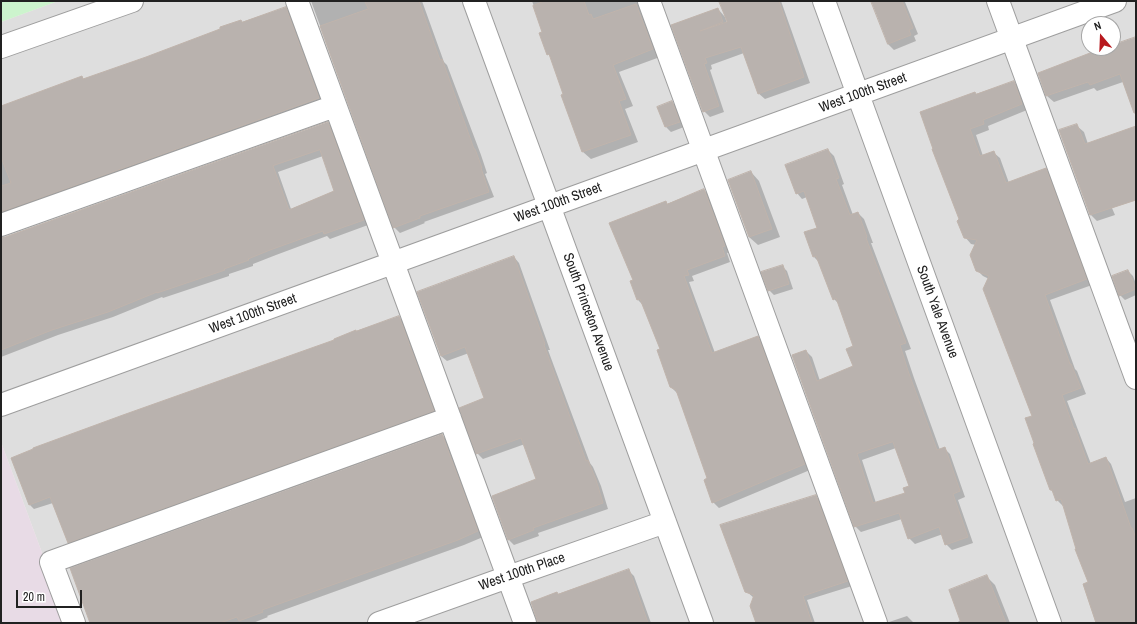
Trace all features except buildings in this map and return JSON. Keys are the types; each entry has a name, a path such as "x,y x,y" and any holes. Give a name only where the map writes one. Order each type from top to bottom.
{"street":[{"path":"1,47 132,1"},
{"path":"297,1 525,623"},
{"name":"South Princeton Avenue","path":"474,1 702,623"},
{"path":"649,1 876,623"},
{"name":"South Yale Avenue","path":"824,1 1050,623"},
{"path":"998,1 1136,378"},
{"name":"West 100th Street","path":"1,405 1115,1"},
{"path":"1,225 336,106"},
{"path":"74,623 51,562 450,418"},
{"name":"West 100th Place","path":"379,623 665,522"}],"shaded area":[{"path":"58,1 1136,1 1136,623 68,623 1,442 1,22"},
{"path":"1,442 68,623 1,623"}],"green space":[{"path":"1,1 58,1 1,22"}]}
